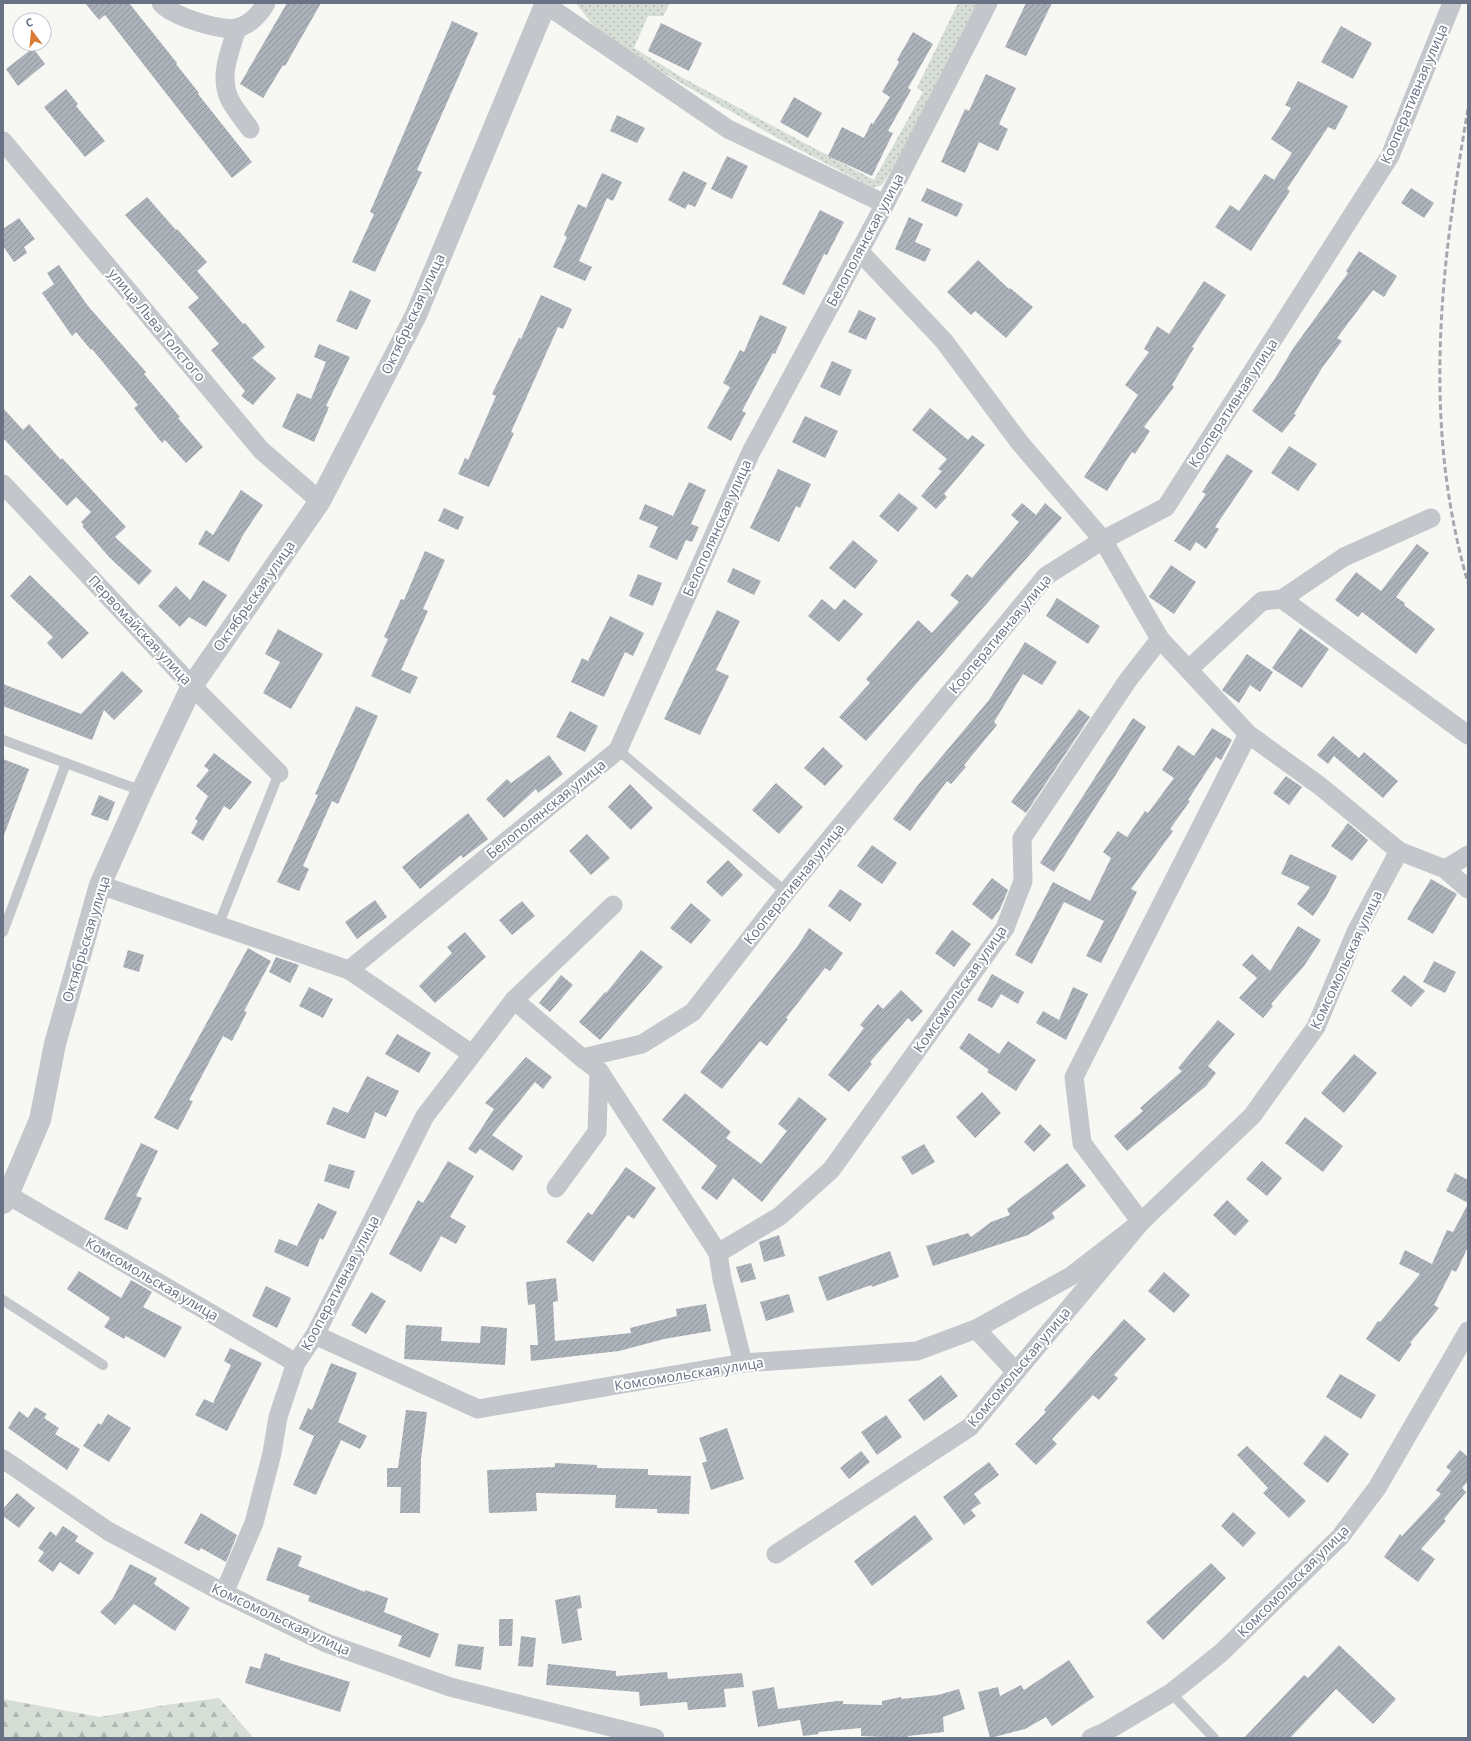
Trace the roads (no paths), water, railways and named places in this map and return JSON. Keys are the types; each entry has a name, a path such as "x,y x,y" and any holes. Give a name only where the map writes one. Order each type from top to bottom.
{"street":[{"path":"161,3 166,9 196,21 227,28 237,28 255,18 266,3"},
{"name":"Белополянская улица","path":"349,970 618,750 751,452 885,204 988,3"},
{"name":"Кооперативная улица","path":"582,1058 642,1044 693,1012 786,892 1046,576 1103,540 1166,507 1390,156 1452,3"},
{"path":"546,4 728,129 885,204"},
{"name":"Октябрьская улица","path":"6,1199 40,1120 55,1044 100,885 142,791 192,686 320,501 416,315 546,4"},
{"path":"237,28 225,67 225,82 229,99 250,129"},
{"name":"улица Льва Толстого","path":"3,141 261,450 320,501"},
{"path":"859,251 944,341 1020,443 1103,540 1160,639 1248,734 1320,786 1399,851 1445,869 1468,889"},
{"name":"Первомайская улица","path":"3,484 192,686 279,773"},
{"path":"1189,669 1262,601 1282,599 1344,557 1431,518"},
{"path":"1282,599 1468,735"},
{"name":"Комсомольская улица","path":"718,1253 780,1216 831,1170 1005,928 1023,881 1022,838 1128,680 1160,639"},
{"path":"1141,1222 1082,1144 1074,1077 1248,734"},
{"name":"Комсомольская улица","path":"315,1335 478,1409 743,1362 918,1351 976,1329 1071,1276 1141,1222 1252,1116 1316,1027 1356,932 1399,851"},
{"path":"1445,869 1468,855"},
{"path":"100,885 349,970 472,1054"},
{"name":"Кооперативная улица","path":"224,1593 254,1523 272,1453 278,1417 296,1363 315,1335 425,1116 514,1000 613,905"},
{"path":"514,1000 599,1071 718,1253 722,1279 743,1362"},
{"path":"556,1188 597,1132 599,1071"},
{"name":"Комсомольская улица","path":"6,1199 296,1363"},
{"name":"Комсомольская улица","path":"776,1554 970,1427 1141,1222"},
{"path":"976,1329 1016,1372"},
{"name":"Комсомольская улица","path":"1091,1738 1105,1732 1171,1693 1221,1653 1340,1537 1377,1488 1468,1331"},
{"name":"Комсомольская улица","path":"3,1460 108,1531 224,1593 326,1643 450,1687 655,1738"}],"lane":[{"path":"3,740 142,791"},
{"path":"618,750 786,892"},
{"path":"3,932 66,763"},
{"path":"218,926 279,773"},
{"path":"3,1300 103,1365"},
{"path":"1171,1693 1214,1738"}],"railway":[{"path":"1468,109 1450,229 1440,347 1440,405 1445,464 1454,523 1468,583"}]}
